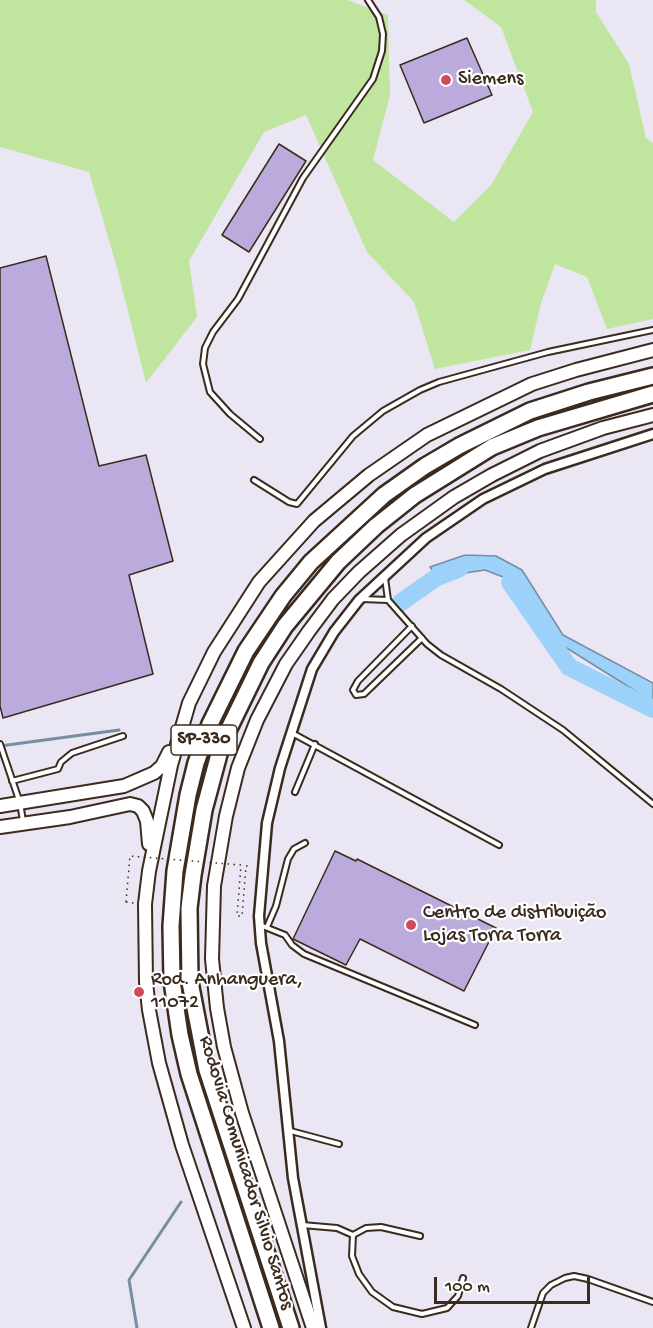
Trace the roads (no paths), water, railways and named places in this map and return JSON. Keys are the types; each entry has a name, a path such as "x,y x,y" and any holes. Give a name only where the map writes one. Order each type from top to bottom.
{"highway":[{"name":"Rodovia Comunicador Silvio Santos","path":"270,1328 196,1097 180,1035 173,990 171,952 175,871 188,795 196,763 210,724 246,651 283,596 312,562 384,495 425,465 522,415 589,392 653,375"},
{"name":"Rodovia Comunicador Silvio Santos","path":"291,1328 207,1070 190,982 189,908 204,810 222,743 261,663 285,626 338,562 376,526 415,495 492,447 538,428 653,394"}],"main road":[{"path":"244,1328 182,1145 149,1010 144,944 149,871 164,793 179,731 189,703 214,652 259,582 314,521 347,492 427,435 521,389 576,370 653,350"},
{"path":"313,1328 242,1113 224,1047 218,1008 212,959 214,886 224,826 238,768 262,711 286,664 309,631 339,592 401,535 454,497 540,451 603,428 653,415"},
{"path":"0,806 124,786 147,777 162,766 179,731"},
{"path":"0,828 70,817 121,804 138,806 147,821 149,871"}],"street":[{"path":"321,1328 293,1178 279,1041 261,943 262,866 267,823 280,768 312,669 334,632 359,600 384,574 426,538 483,499 544,469 653,434"}],"lane":[{"path":"260,439 230,414 210,392 203,364 205,348 213,332 238,299 303,178 373,79 382,51 383,34 379,18 368,0"},
{"path":"254,480 289,502 299,504 353,436 383,411 411,394 439,382 548,352 653,330"},
{"path":"384,574 388,600 422,638 441,655 501,688 563,730 653,804"},
{"path":"359,600 388,600"},
{"path":"412,626 358,681 353,690 356,695 364,694 422,638"},
{"path":"292,733 499,845"},
{"path":"12,781 58,769 72,753 123,736"},
{"path":"0,744 20,803 24,825"},
{"path":"295,792 315,744"},
{"path":"305,843 294,849 288,859 276,906 263,926 285,935 292,945 304,954 475,1025"},
{"path":"287,1130 339,1144"},
{"path":"301,1225 337,1228 354,1235"},
{"path":"354,1235 366,1228 381,1227 420,1236"},
{"path":"354,1235 352,1256 359,1274 372,1292 393,1307 422,1314 447,1308 458,1296 463,1278"},
{"path":"531,1328 543,1293 551,1285 574,1276 653,1302"}],"water":[{"path":"465,555 496,556 522,570 563,635 653,683 653,702 557,642 503,577 485,570 465,573 442,583 430,567"}],"waterway":[{"path":"400,603 437,577 460,568"},
{"path":"510,582 569,667 653,709"},
{"path":"0,746 119,730"},
{"path":"137,1328 129,1280 181,1202"}],"place":[{"name":"Siemens","path":"446,80"},
{"name":"Centro de distribuição Lojas Torra Torra","path":"411,925"},
{"name":"Rod. Anhanguera, 11072","path":"139,992"}]}
